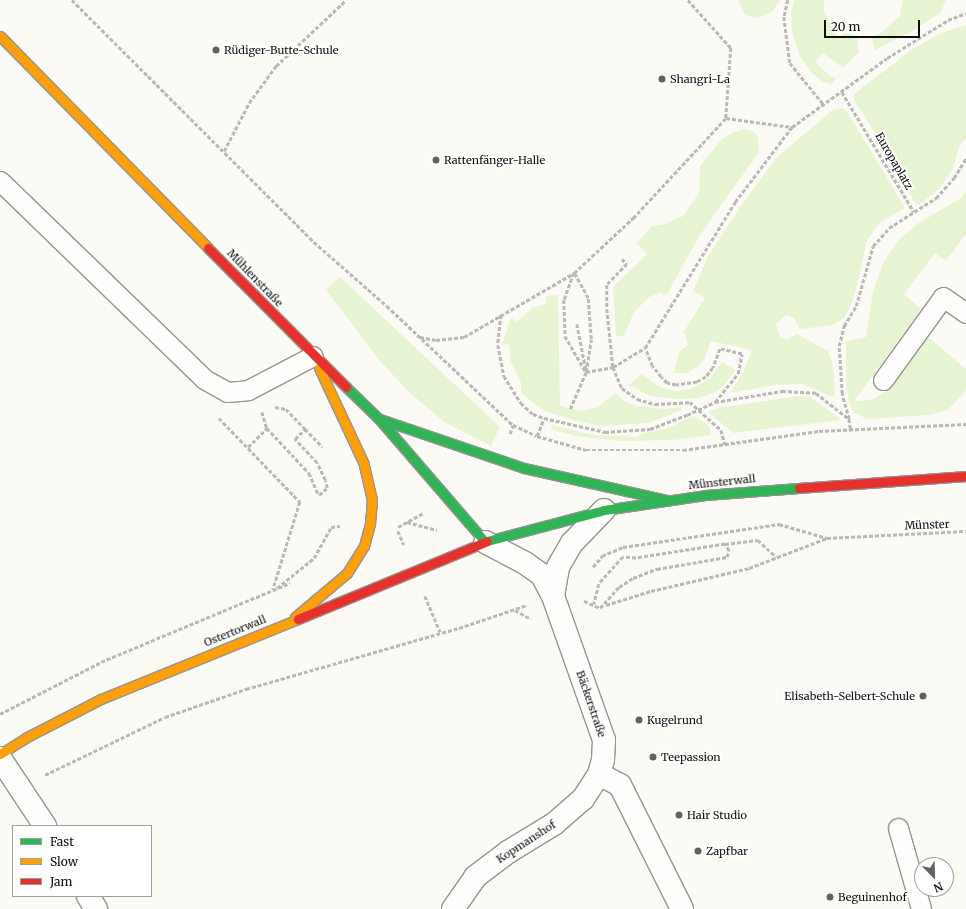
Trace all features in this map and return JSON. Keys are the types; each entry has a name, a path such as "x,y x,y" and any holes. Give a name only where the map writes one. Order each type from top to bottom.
{"main road":[{"name":"Mühlenstraße","path":"0,36 313,356 379,419 486,542"},
{"path":"288,622 337,584 364,546 370,523 372,500 364,464 313,356"},
{"path":"379,419 524,468 667,500"},
{"name":"Münsterwall","path":"486,542 604,510 667,500 824,485 966,476"},
{"name":"Ostertorwall","path":"0,754 27,737 101,699 486,542"}],"street":[{"path":"554,602 561,561 572,544 604,510"},
{"name":"Bäckerstraße","path":"486,542 525,563 542,575 554,602 604,740 599,774"},
{"path":"0,758 44,825"},
{"path":"599,774 620,785 682,909"},
{"name":"Kopmanshof","path":"453,909 475,877 508,852 554,824 583,799 599,774"},
{"path":"89,897 96,909"}],"lane":[{"path":"0,181 204,379 227,392 248,390 313,356"},
{"path":"883,380 943,297 966,314"},
{"path":"898,828 921,909"}],"path":[{"path":"72,0 314,242 420,337 513,425 537,436 586,450 683,450 819,432 966,424"},
{"path":"224,151 249,103 276,66 346,0"},
{"path":"420,337 436,340 464,337 574,273 633,218 726,118 731,48 688,0"},
{"path":"788,0 784,17 790,63 824,105"},
{"path":"586,372 613,368 645,348 735,202 792,127 887,58 948,20 966,13"},
{"name":"Europaplatz","path":"842,92 864,126 914,212"},
{"path":"726,118 792,127"},
{"path":"852,430 842,394 839,346 844,326 856,306 864,270 873,246 889,228 936,198 954,178 966,158"},
{"path":"622,259 626,264 607,285 613,368 622,388 637,399 655,404 690,402 721,430 725,444"},
{"path":"570,409 586,372 591,339 588,298 574,273"},
{"path":"574,273 564,300 566,336 586,372"},
{"path":"501,315 498,345 504,376 521,404 533,414 544,418 605,432 650,429 715,402 782,391 816,393 849,419"},
{"path":"577,324 586,372"},
{"path":"645,348 652,366 661,377 667,383 676,385 697,382 706,377 713,368 720,349 742,354 738,374 715,402"},
{"path":"204,379 214,413 248,446 300,502 273,590"},
{"path":"248,390 259,403 267,428 309,473 319,495 327,488 325,480 317,463 295,439 305,429"},
{"path":"286,409 328,454"},
{"path":"537,436 544,418"},
{"path":"502,460 513,425"},
{"path":"248,446 267,428"},
{"path":"364,546 448,499"},
{"path":"588,571 602,556 623,547 779,524 827,538"},
{"path":"273,590 314,558 331,527 341,526"},
{"name":"Münster","path":"827,538 966,531"},
{"path":"23,791 53,769 165,717 246,689 514,610 554,602 580,599 600,608 605,605 651,591 749,568 827,538"},
{"path":"594,604 599,584 623,557 636,558 758,540 776,557"},
{"path":"605,605 619,587 633,578 658,569 727,557 729,551 724,544"},
{"path":"0,714 101,662 294,581"},
{"path":"514,610 531,619 554,602"}],"green space":[{"path":"738,0 780,0 773,11 758,18 745,15"},
{"path":"794,0 824,0 824,12 838,38 845,33 857,36 859,52 843,68 823,53 815,62 830,76 836,78 832,84 823,82 811,72 800,56 792,31 791,13"},
{"path":"903,0 946,0 940,13 916,29 875,50 872,37 881,33 900,16"},
{"path":"966,25 966,138 959,147 953,169 939,189 919,205 915,203 877,136 854,100 854,94 911,50 941,33"},
{"path":"842,108 847,111 905,208 879,223 867,241 856,290 850,308 844,318 833,325 800,329 794,318 786,315 776,324 780,337 787,340 797,334 828,351 833,366 835,396 832,397 802,384 775,385 730,393 744,371 752,350 711,341 704,360 697,367 687,373 674,373 679,352 688,345 686,336 683,333 705,298 693,291 708,256 743,203 777,157 833,110"},
{"path":"745,129 753,131 758,136 759,152 700,235 667,294 663,295 662,292 649,297 634,312 624,336 616,336 613,287 647,254 637,243 652,226 665,224 683,216 699,193 700,166 721,140 734,132"},
{"path":"966,190 966,234 946,261 935,253 904,294 921,309 854,401 872,400 886,391 927,336 966,369 966,390 948,410 929,415 868,419 854,413 849,403 846,383 846,341 866,337 873,291 884,261 898,241 917,224 961,198"},
{"path":"340,277 500,427 491,446 444,422 408,391 380,361 326,290"},
{"path":"558,295 560,406 582,411 598,407 615,393 624,401 636,406 664,409 681,407 682,410 649,423 605,426 580,422 544,411 521,393 521,383 510,360 509,344 502,345 511,317 517,322 532,308 546,304 546,296"},
{"path":"722,362 735,369 733,374 718,391 699,398 677,399 650,396 629,385 642,374 659,387 677,391 691,389 710,378"},
{"path":"798,396 811,397 841,420 733,433 708,412 718,408"},
{"path":"694,416 710,427 711,435 673,440 619,441 575,436 551,429 552,425 593,435 638,437 641,434 666,429"}],"traffic: fast":[{"path":"346,387 379,419 485,542"},
{"path":"380,419 524,468 667,500"},
{"path":"487,541 604,510 705,495 799,488"}],"traffic: slow":[{"path":"0,36 208,248"},
{"path":"295,617 347,573 364,546 370,523 372,500 364,464 319,368"},
{"path":"0,754 27,737 101,699 298,619"}],"traffic: jam":[{"path":"208,248 346,387"},
{"path":"799,488 966,476"},
{"path":"298,619 487,541"}],"place":[{"name":"Rüdiger-Butte-Schule","path":"216,50"},
{"name":"Shangri-La","path":"662,79"},
{"name":"Rattenfänger-Halle","path":"436,160"},
{"name":"Elisabeth-Selbert-Schule","path":"923,696"},
{"name":"Kugelrund","path":"639,720"},
{"name":"Teepassion","path":"653,757"},
{"name":"Hair Studio","path":"679,815"},
{"name":"Zapfbar","path":"698,851"},
{"name":"Beguinenhof","path":"830,897"}]}
